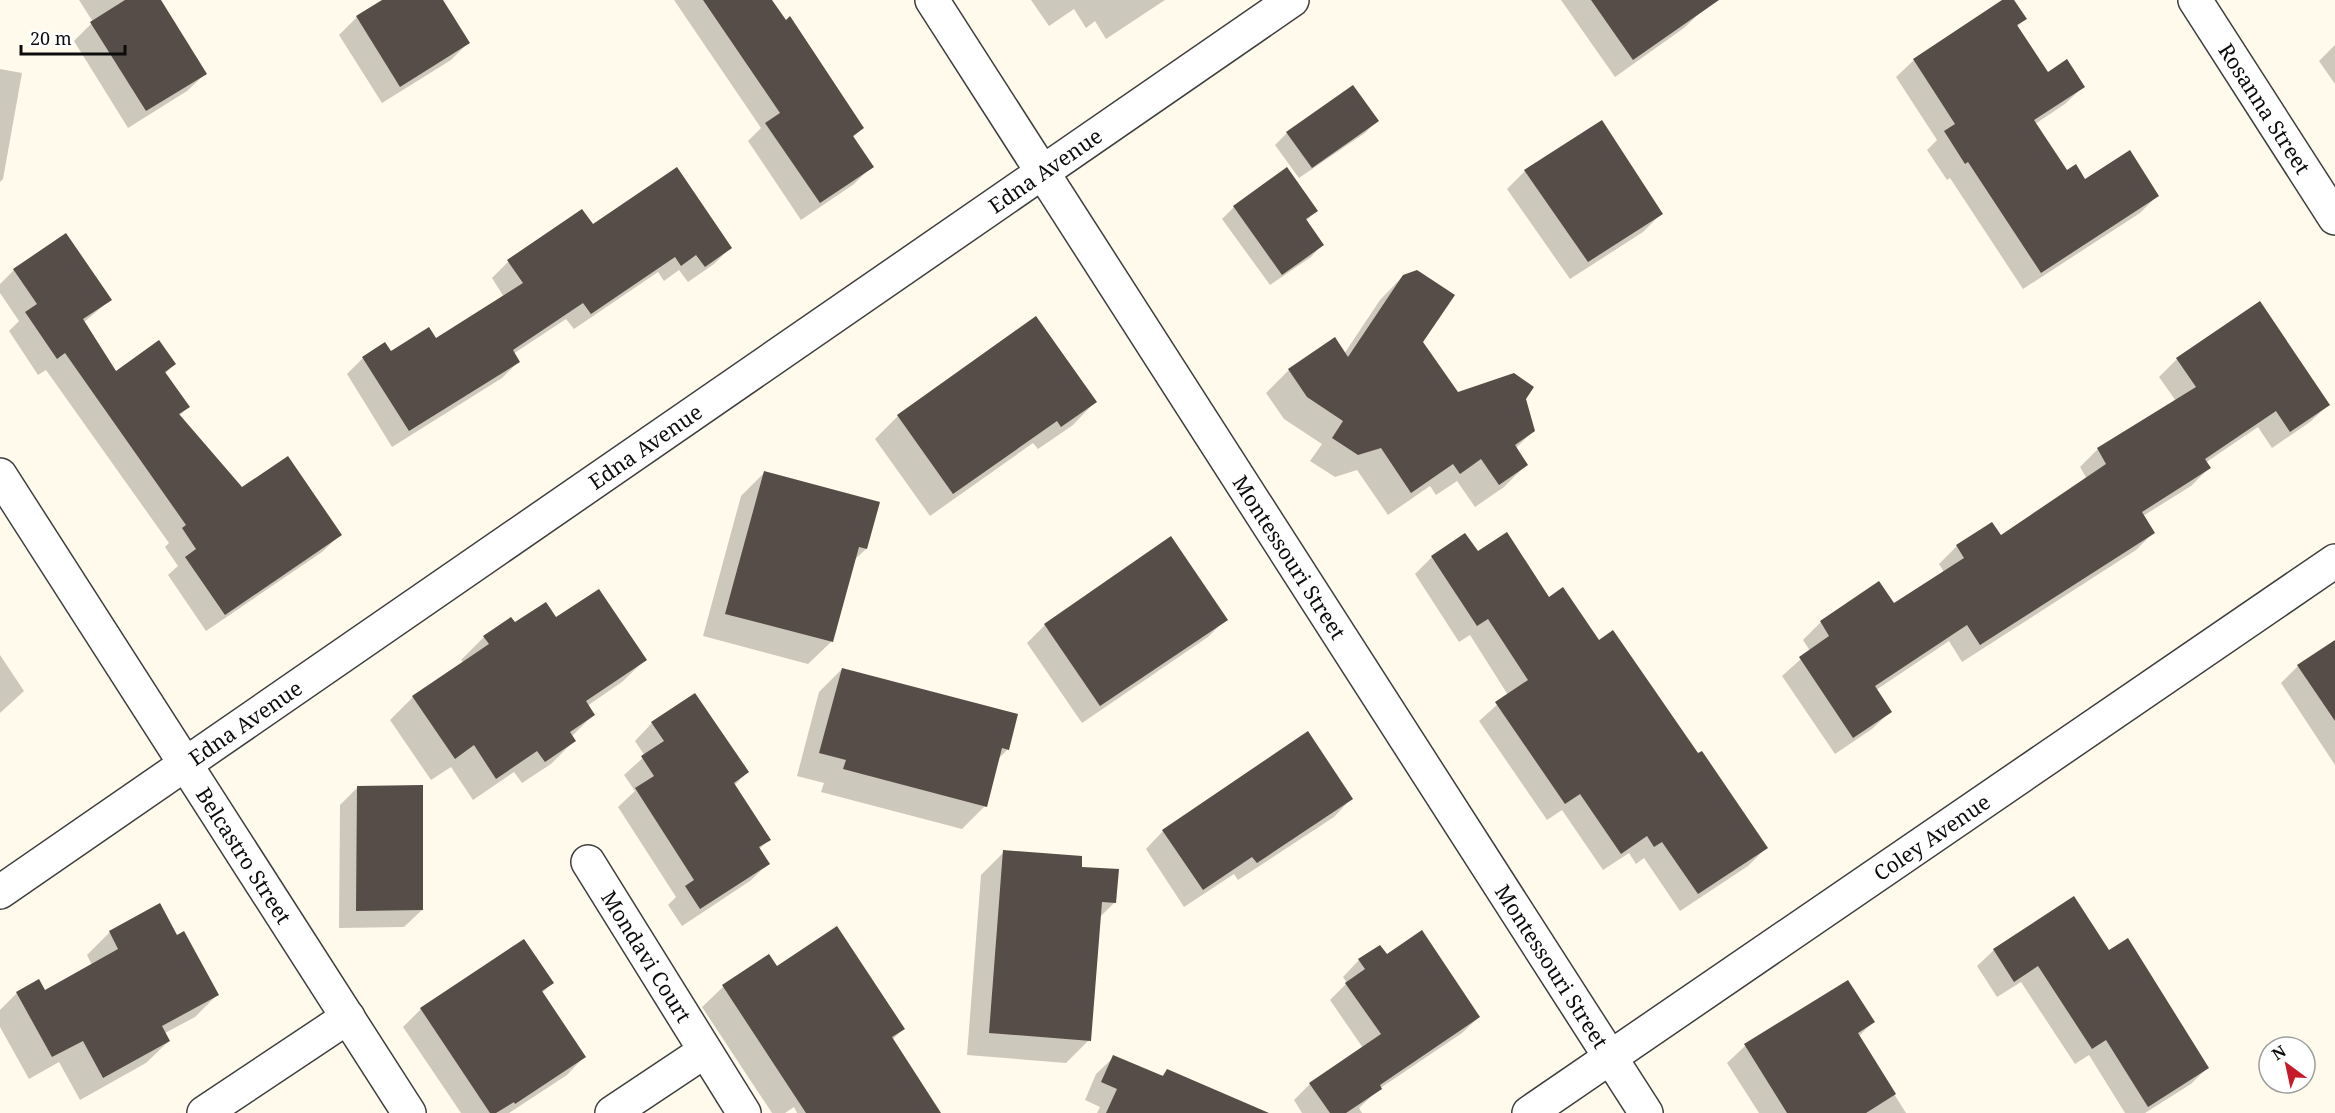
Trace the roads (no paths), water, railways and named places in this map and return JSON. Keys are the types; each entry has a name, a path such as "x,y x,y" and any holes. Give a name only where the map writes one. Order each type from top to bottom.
{"street":[{"name":"Montessouri Street","path":"932,0 1040,172 1646,1113"},
{"name":"Edna Avenue","path":"0,892 1292,0"},
{"name":"Rosanna Street","path":"2195,0 2335,219"},
{"name":"Belcastro Street","path":"0,476 409,1113"},
{"name":"Coley Avenue","path":"1528,1113 2335,561"},
{"name":"Mondavi Court","path":"588,862 744,1113"},
{"path":"204,1113 348,1017"},
{"path":"612,1113 705,1051"}]}
